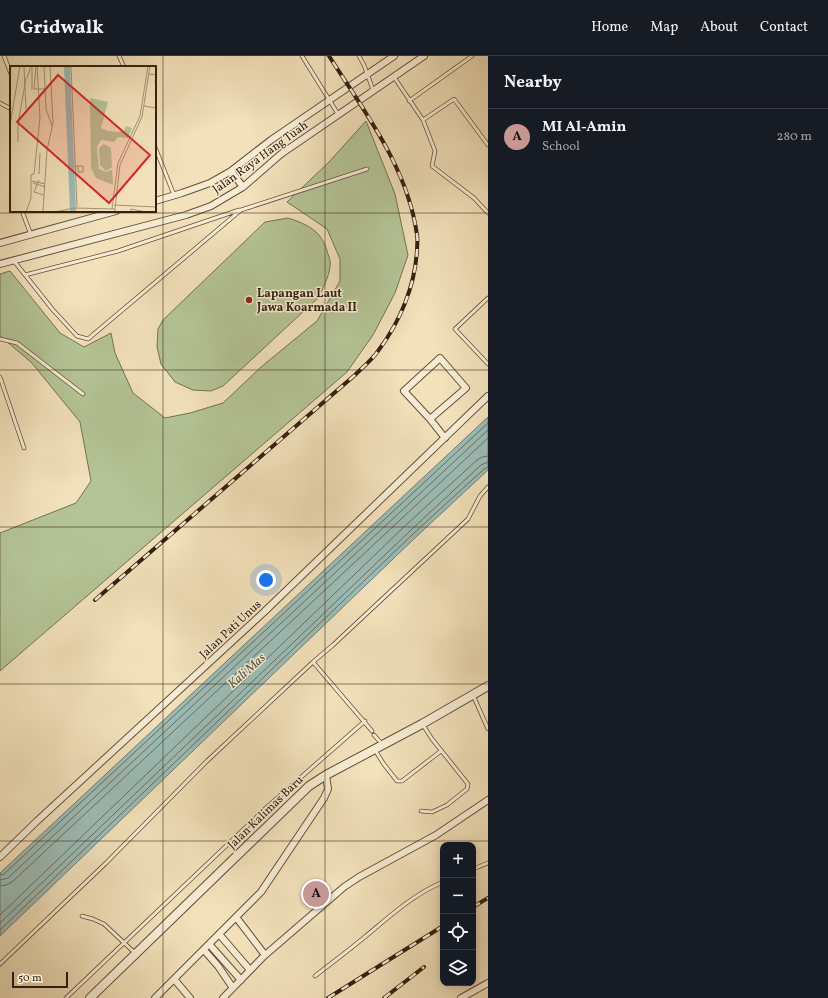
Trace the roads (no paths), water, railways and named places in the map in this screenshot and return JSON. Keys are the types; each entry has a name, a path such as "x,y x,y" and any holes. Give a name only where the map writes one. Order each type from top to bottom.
{"street":[{"name":"Jalan Raya Hang Tuah","path":"156,201 210,183 231,171 270,140 394,56"},
{"name":"Jalan Raya Hang Tuah","path":"0,264 186,215 211,206 243,186 281,154 394,76 416,58 424,56"},
{"path":"231,171 243,186"},
{"path":"0,243 96,214 109,212"},
{"path":"430,419 466,388 440,358 404,391 445,438"},
{"name":"Jalan Pati Unus","path":"0,857 263,614 488,396"},
{"name":"Jalan Kalimas Baru","path":"90,998 309,786 326,775 375,750 488,686"},
{"path":"155,998 236,918 263,888 324,798 328,789 326,775"},
{"path":"223,998 265,955 351,882 436,835 488,800"},
{"path":"236,918 265,955"},
{"path":"219,934 250,970"},
{"path":"209,944 241,980"},
{"path":"204,950 218,966 233,988"},
{"path":"174,979 190,998"},
{"path":"461,998 488,982"}],"lane":[{"path":"4,56 10,71"},
{"path":"119,56 124,66"},
{"path":"302,56 338,114"},
{"path":"359,56 368,73 373,90"},
{"path":"409,101 472,56"},
{"path":"394,76 409,101 423,120 436,151 432,166 474,198 488,213"},
{"path":"423,120 454,99 488,145"},
{"path":"0,104 10,109"},
{"path":"156,150 174,196"},
{"path":"25,275 118,251 367,169"},
{"path":"14,261 53,310 77,336 88,339 241,210"},
{"path":"22,212 31,234"},
{"path":"488,298 455,329 488,364"},
{"path":"0,339 17,343 83,394"},
{"path":"0,377 24,448"},
{"path":"0,964 106,863 207,761 468,519 480,496 488,487"},
{"path":"313,662 372,731"},
{"path":"473,695 488,729"},
{"path":"66,998 266,808 365,721"},
{"path":"421,811 432,812 446,805 467,789 468,784 441,751 422,724"},
{"path":"374,735 383,745"},
{"path":"375,750 397,781 402,781 441,751"},
{"path":"476,868 488,863"},
{"path":"315,976 400,908 432,886 440,883"},
{"path":"82,916 104,924 136,954"}],"water":[{"name":"Kali Mas","path":"488,417 488,470 417,536 0,936 0,873"}],"railway":[{"path":"95,600 355,375 376,354 386,340 405,303 413,277 417,250 417,237 412,210 404,186 383,141 329,56"},
{"path":"476,905 488,898"},
{"path":"328,998 440,928"},
{"path":"384,998 424,967"}],"place":[{"name":"Lapangan Laut Jawa Koarmada II","path":"249,300"},
{"name":"MI Al-Amin","path":"316,894"}]}
